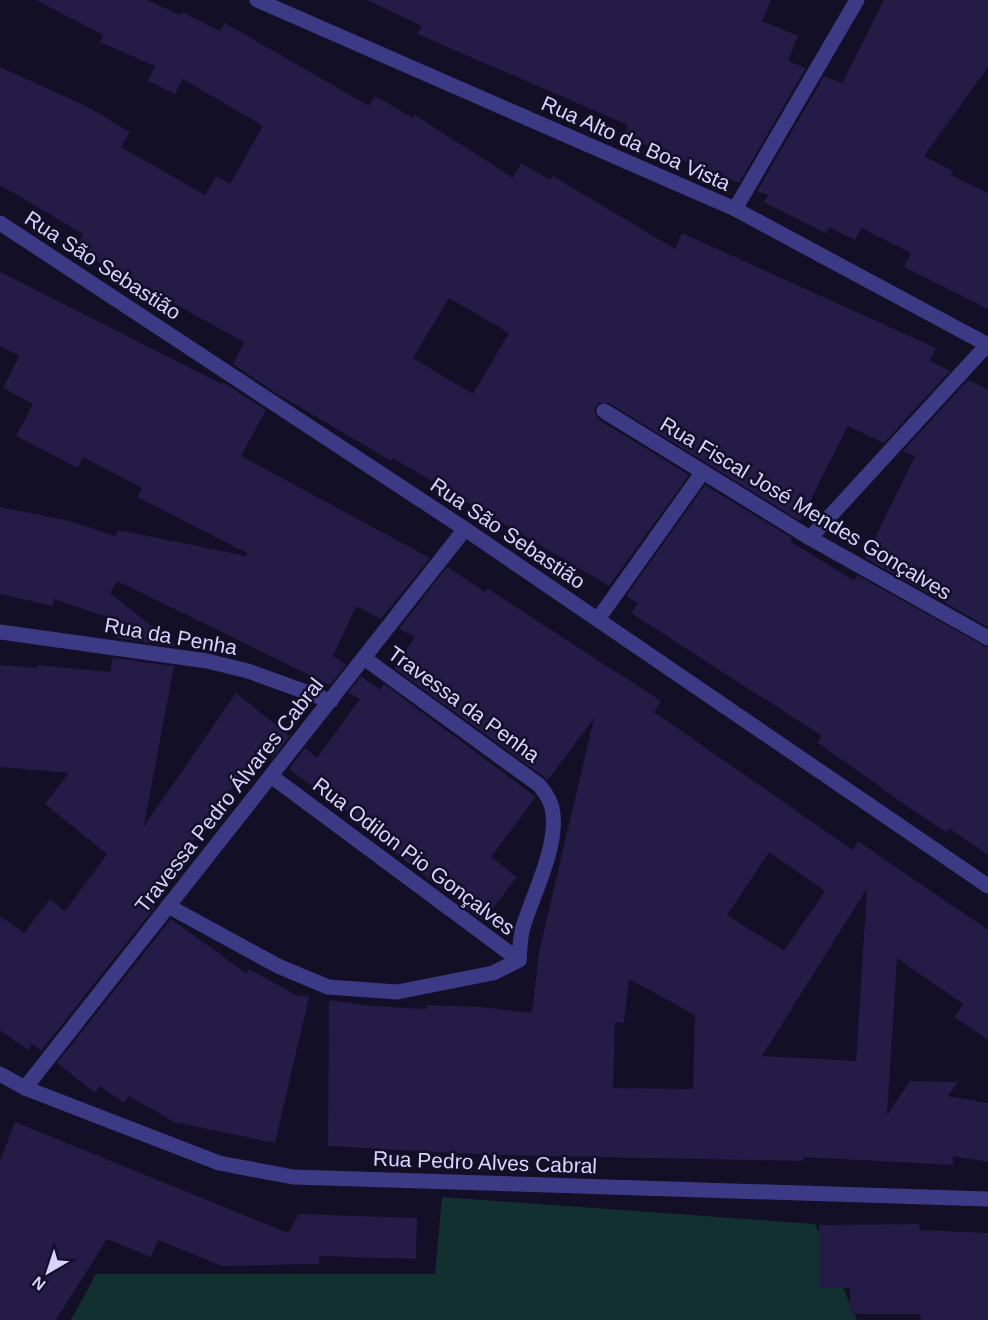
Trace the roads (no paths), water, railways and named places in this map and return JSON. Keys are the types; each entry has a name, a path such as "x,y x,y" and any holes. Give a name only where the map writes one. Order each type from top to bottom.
{"street":[{"name":"Rua Alto da Boa Vista","path":"257,0 735,209 987,345"},
{"path":"735,209 857,0"},
{"name":"Rua São Sebastião","path":"0,223 465,529 988,886"},
{"path":"810,538 987,345"},
{"name":"Rua Fiscal José Mendes Gonçalves","path":"604,411 810,538 988,638"},
{"path":"598,620 702,473"},
{"name":"Travessa Pedro Álvares Cabral","path":"25,1088 465,529"},
{"name":"Rua da Penha","path":"0,632 207,661 248,671 331,701"},
{"name":"Travessa da Penha","path":"364,658 539,784 549,797 554,814 551,836 544,867 522,930 519,960"},
{"name":"Rua Odilon Pio Gonçalves","path":"168,906 278,966 328,987 397,992 493,973 519,960 272,776"},
{"name":"Rua Pedro Alves Cabral","path":"0,1074 25,1088 219,1163 293,1177 988,1199"}]}
